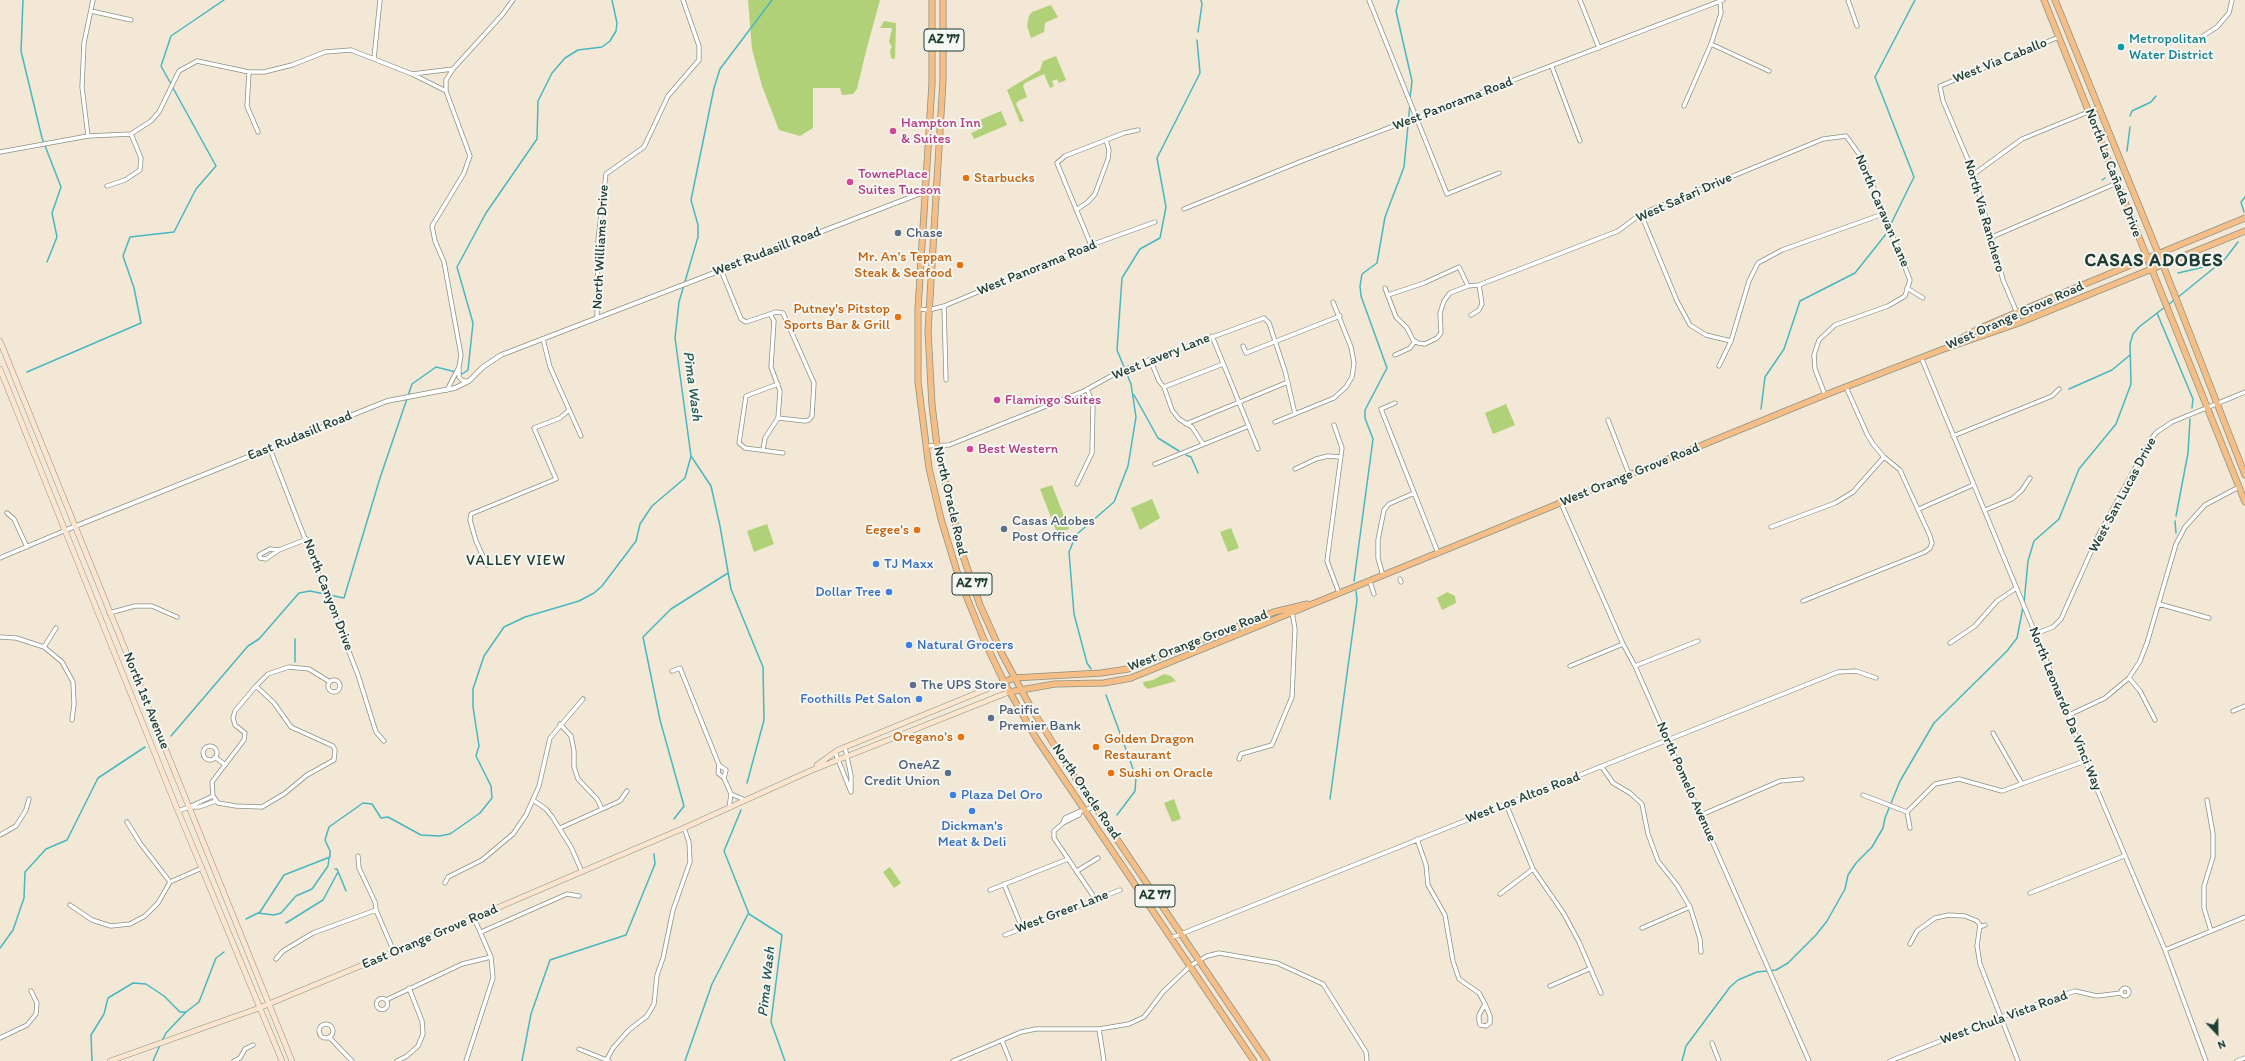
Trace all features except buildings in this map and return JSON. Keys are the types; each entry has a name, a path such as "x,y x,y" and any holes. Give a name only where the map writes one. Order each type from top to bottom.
{"main road":[{"name":"North Oracle Road","path":"932,0 932,78 927,191 918,309 918,382 926,446 941,519 959,578 981,634 1009,692 1082,811 1171,938 1254,1061"},
{"name":"North Oracle Road","path":"943,0 943,78 929,310 931,385 937,446 952,519 968,574 980,605 1014,678 1066,764 1267,1061"},
{"name":"North La Cañada Drive","path":"2044,0 2245,502"},
{"name":"North La Cañada Drive","path":"2055,0 2163,265 2245,475"},
{"path":"932,78 943,78"},
{"name":"West Orange Grove Road","path":"1941,350 1978,329 2245,218"},
{"name":"West Orange Grove Road","path":"810,770 835,752 1014,678 1101,673 1128,669 1370,582 1629,474 1921,357 2019,323 2245,231"},
{"name":"North 1st Avenue","path":"0,341 292,1061"},
{"name":"North 1st Avenue","path":"0,369 178,811 282,1061"},
{"name":"West Orange Grove Road","path":"745,800 810,770 1009,692 1055,684 1104,683 1131,678 1291,610"},
{"name":"East Orange Grove Road","path":"110,1061 118,1060 269,1004 582,872 745,800"}],"street":[{"path":"88,136 82,87 84,43 93,0"},
{"path":"374,58 380,0"},
{"path":"468,381 463,381 459,377 461,355 444,262 435,241 432,226 464,173 470,156 446,91 446,80 453,69 502,15 513,0"},
{"name":"North Williams Drive","path":"597,318 598,240 606,174 644,147 668,96 699,60 699,46 683,0"},
{"path":"1369,0 1447,194 1499,173"},
{"path":"1580,0 1600,48"},
{"path":"1848,0 1857,26"},
{"path":"2203,36 2217,27 2229,13 2232,0"},
{"path":"1684,106 1711,44 1721,13 1721,1"},
{"name":"West Panorama Road","path":"1184,209 1302,161 1552,67 1721,1"},
{"path":"91,10 131,20"},
{"name":"West Via Caballo","path":"1940,86 2059,37"},
{"path":"1711,44 1769,71"},
{"path":"0,152 88,136 130,134 151,121 159,112 179,71 189,63 204,62 249,72 272,71 337,50 352,50 412,74 446,91"},
{"path":"1552,67 1580,140"},
{"path":"412,74 453,69"},
{"path":"249,72 247,106 258,132"},
{"name":"North Via Ranchero","path":"1940,86 1943,101 1974,174 2003,280 2017,313 2019,323"},
{"path":"1974,174 2022,139 2098,108"},
{"path":"1091,245 1058,168 1057,160 1124,133 1138,130"},
{"path":"107,186 125,180 140,170 141,158 130,134"},
{"name":"North Caravan Lane","path":"1826,395 1815,369 1814,355 1820,340 1835,325 1888,306 1904,296 1910,280 1902,256 1883,214 1862,158 1846,136"},
{"name":"West Safari Drive","path":"1395,355 1410,348 1415,342 1425,344 1437,338 1441,333 1440,313 1444,301 1450,293 1468,286 1479,284 1618,230 1641,214 1823,139 1846,136"},
{"path":"1076,210 1088,202 1095,194 1108,159 1109,150 1106,140"},
{"path":"1992,237 2116,183"},
{"name":"West Rudasill Road","path":"597,318 937,187"},
{"path":"1641,214 1677,301 1690,325 1706,335 1731,341"},
{"path":"1719,366 1731,341 1749,281 1758,263 1782,250 1883,214"},
{"name":"West Panorama Road","path":"918,309 929,310 944,306 1091,245 1156,222"},
{"path":"1388,295 1424,283 1459,267 1468,286"},
{"path":"721,270 741,319 746,322 770,314 783,312 814,383 812,416 805,421 778,418"},
{"path":"1470,314 1479,310 1482,304 1479,284"},
{"path":"1384,288 1396,317 1407,328 1415,342"},
{"name":"North Caravan Lane","path":"1907,288 1923,298"},
{"path":"1275,422 1334,398 1346,387 1352,377 1354,363 1340,316 1334,302"},
{"path":"944,306 946,380"},
{"path":"763,450 765,438 778,418 780,391 771,367 774,321 770,314"},
{"path":"1243,346 1246,353 1340,316"},
{"name":"East Rudasill Road","path":"0,558 387,401 447,390 468,381 501,355 597,318"},
{"name":"West Lavery Lane","path":"926,446 949,445 1087,389 1122,370 1264,318 1268,323 1274,342"},
{"path":"1212,336 1258,449"},
{"path":"543,338 550,367 581,436"},
{"path":"1274,342 1288,382 1294,414"},
{"name":"North Leonardo Da Vinci Way","path":"1921,357 1973,485 1985,510 2015,589 2036,634 2069,715 2085,761 2124,856 2165,950 2206,1061"},
{"path":"1150,359 1159,382 1164,387 1172,410 1179,419 1192,427 1203,444"},
{"path":"1164,387 1223,364"},
{"path":"447,390 459,366"},
{"path":"1186,424 1288,382"},
{"path":"778,384 746,396 740,446 783,453"},
{"path":"1803,601 1932,549 1932,541 1919,509 1900,470 1884,458 1866,434 1846,387"},
{"path":"1077,484 1092,453 1093,404 1087,389"},
{"path":"1953,436 2052,396 2059,389"},
{"name":"West San Lucas Drive","path":"2036,634 2053,627 2061,619 2099,534 2151,439 2157,432 2172,422 2245,392"},
{"path":"1395,403 1381,408 1438,554"},
{"path":"487,565 476,541 470,520 471,514 556,479 534,428 560,418 569,410"},
{"path":"1608,420 1629,474"},
{"path":"1334,425 1342,448 1327,561 1339,593"},
{"path":"1154,464 1249,426"},
{"name":"North Canyon Drive","path":"270,449 307,539 358,675 376,732 384,741"},
{"path":"1295,469 1316,459 1328,456 1340,457"},
{"path":"1771,527 1835,502 1853,492 1884,458"},
{"path":"1985,510 2012,499 2022,490 2030,478"},
{"path":"1919,509 1973,485"},
{"path":"2069,715 2105,698 2128,678 2140,661 2159,604 2176,544 2185,527 2205,504 2239,487"},
{"path":"1383,576 1378,558 1378,540 1384,510 1388,504 1414,493"},
{"name":"North Pomelo Avenue","path":"1561,503 1623,644 1636,666 1667,740 1809,1061"},
{"path":"7,513 14,519 27,547"},
{"path":"279,550 270,549 259,555 264,560 279,550 307,539"},
{"path":"1370,582 1374,594"},
{"path":"1950,643 1975,626 1997,601 2015,589"},
{"path":"2159,604 2209,618"},
{"path":"109,612 135,606 152,606 177,617"},
{"path":"1239,759 1241,754 1272,745 1292,697 1294,629 1291,610"},
{"path":"44,647 56,628"},
{"path":"0,637 16,638 44,647 62,662 73,682 74,704 72,720"},
{"path":"1636,666 1698,641"},
{"path":"1570,666 1623,644"},
{"path":"256,686 274,703 291,727 328,743 335,750 334,760 307,775 270,804 262,807 226,806 216,801 213,796 212,782 246,736 234,724 234,714 256,686 268,674 289,667 309,668 330,682"},
{"path":"672,671 680,668 719,765 718,773 724,778 731,794 729,808"},
{"name":"West Los Altos Road","path":"1171,938 1838,672 1856,671 1876,678"},
{"path":"2128,678 2140,691 2155,720"},
{"path":"445,883 448,876 482,860 513,837 540,786 550,738 582,699"},
{"path":"2233,710 2245,706"},
{"path":"560,724 571,736 574,751 574,767 578,779 597,799 602,809"},
{"path":"1993,733 2022,784"},
{"path":"835,752 851,792 851,776 845,748"},
{"path":"216,757 224,764"},
{"path":"1907,812 1935,784 1959,779 2002,791 2085,761"},
{"path":"719,765 726,770 724,778"},
{"path":"1602,767 1613,783 1630,793 1642,804 1648,834 1658,861 1677,885 1690,907 1700,939 1700,952"},
{"path":"1701,815 1780,781 1802,779"},
{"path":"560,828 620,801 627,791"},
{"path":"731,794 745,800"},
{"path":"1863,795 1907,812"},
{"path":"178,811 213,796"},
{"path":"0,835 16,826 26,810 29,799"},
{"path":"533,800 546,809 560,828 582,872"},
{"path":"2207,800 2213,834 2213,857 2204,886 2204,908 2211,931"},
{"path":"189,807 199,807 216,801"},
{"path":"1506,804 1533,869 1564,914 1579,942 1589,969 1601,993"},
{"path":"1095,808 1082,811 1065,818 1063,824 1054,832 1055,841 1096,900"},
{"path":"1907,812 1910,828"},
{"path":"127,822 140,843 170,882"},
{"path":"579,1049 607,1061 620,1039 647,1016 654,1004 657,975 663,958 673,910 690,862 689,842 684,828"},
{"path":"1417,839 1426,865 1428,885 1445,915 1453,961 1459,979 1479,993 1485,1004 1490,1016 1490,1023 1486,1026 1480,1025 1479,1021 1479,1015 1485,1004"},
{"path":"358,856 359,868 375,902 376,910 394,952"},
{"path":"2030,893 2124,856"},
{"path":"1077,871 1098,858"},
{"path":"990,890 1068,859"},
{"path":"70,905 92,920 111,926 130,924 145,916 158,903 170,882 202,868"},
{"path":"1500,894 1533,869"},
{"path":"1004,884 1022,928"},
{"name":"West Greer Lane","path":"1005,935 1120,890"},
{"path":"481,932 566,894 579,896"},
{"path":"1642,928 1690,907"},
{"path":"276,959 283,951 313,933 376,910"},
{"path":"1910,944 1917,931 1935,918 1949,914 1965,916 1977,921 1980,927 1977,946 1980,964 2018,1061"},
{"path":"2165,950 2245,917"},
{"path":"466,1061 493,978 492,957 474,918"},
{"path":"1980,927 1985,925"},
{"path":"953,1061 1002,1040 1036,1029 1099,1029 1129,1024 1144,1017 1163,992 1190,966 1200,960 1219,953 1277,963 1323,984 1366,1052 1367,1061"},
{"path":"386,1000 462,964 492,957"},
{"path":"1550,986 1589,969"},
{"path":"397,1061 407,1056 418,1046 423,1034 422,1021 409,988"},
{"path":"0,1038 27,1025 36,1014 37,1003 31,991"},
{"name":"West Chula Vista Road","path":"1890,1061 2001,1017 2076,992 2097,996 2121,993"},
{"path":"1099,1029 1104,1061"},
{"path":"329,1037 352,1061"},
{"path":"1002,1040 1010,1061"},
{"path":"1712,1043 1719,1061"},
{"path":"234,1061 241,1060 245,1049 253,1045"},
{"path":"2237,1061 2245,1058"}],"green space":[{"path":"748,0 880,0 857,89 853,94 842,95 840,88 813,88 813,128 800,136 779,130 762,86 752,49"},
{"path":"1051,5 1058,17 1045,23 1044,32 1031,38 1027,26 1029,16 1032,12"},
{"path":"884,21 896,23 895,59 891,58 890,50 892,47 889,42 892,28 880,28"},
{"path":"1056,56 1066,80 1059,83 1057,79 1052,81 1054,86 1050,88 1044,74 1025,83 1023,86 1027,97 1018,101 1016,104 1024,121 1020,122 1007,90 1040,70 1043,61"},
{"path":"1001,111 1007,125 974,139 971,133 978,130 975,122"},
{"path":"1506,404 1515,425 1493,434 1485,413"},
{"path":"1052,485 1069,529 1057,533 1040,489"},
{"path":"1152,499 1160,518 1140,530 1131,508"},
{"path":"767,524 774,544 754,552 747,531"},
{"path":"1231,528 1239,548 1228,552 1220,532"},
{"path":"1447,592 1455,596 1456,603 1442,610 1437,598"},
{"path":"1164,674 1171,676 1176,681 1148,689 1144,686 1143,682 1153,680"},
{"path":"1174,799 1181,819 1172,822 1164,803"},
{"path":"890,867 901,883 894,888 883,872"}],"waterway":[{"path":"23,0 21,51 42,138 61,187 52,213 57,237 47,262"},
{"path":"171,84 161,66 171,36 224,0"},
{"path":"460,373 462,374 468,370 473,323 457,267 486,213 537,139 538,101 552,73 565,58 578,50 602,47 610,41 616,31 617,23 612,0"},
{"name":"Pima Wash","path":"747,783 764,720 763,667 731,589 720,526 711,486 691,456 675,338 679,302 698,237 698,225 691,200 714,88 720,69 772,0"},
{"path":"1198,32 1202,4 1201,0"},
{"path":"1399,0 1396,11 1412,81 1410,98"},
{"path":"1761,409 1765,377 1784,349 1800,301 1855,273 1886,234 1914,177 1875,77 1915,0"},
{"path":"1091,669 1087,663 1074,614 1069,552 1076,535 1114,502 1128,466 1136,417 1131,384 1117,350 1122,278 1140,249 1160,238 1166,207 1157,158 1200,73 1197,40"},
{"path":"27,372 141,323 134,288 123,256 130,237 174,232 196,189 216,166 173,88"},
{"path":"2130,116 2132,111 2151,102 2156,96"},
{"path":"1354,581 1373,439 1365,418 1365,410 1387,368 1361,296 1360,286 1362,274 1377,263 1385,217 1404,167 1410,104"},
{"path":"2127,151 2130,127"},
{"path":"2244,212 2241,202 2245,197"},
{"path":"2177,298 2225,259 2238,242"},
{"path":"2178,273 2217,264"},
{"path":"2168,305 2174,300"},
{"path":"2024,603 2028,561 2034,541 2059,519 2079,469 2116,424 2131,384 2130,344 2133,334 2139,327 2165,307"},
{"path":"2157,313 2193,399 2192,408"},
{"path":"2069,389 2112,370 2130,355"},
{"path":"171,736 248,646 259,639 299,593 310,591 344,598 380,478 412,384 436,367 456,372"},
{"path":"1134,395 1158,438 1179,451"},
{"path":"2176,516 2188,453 2190,419"},
{"path":"1186,455 1191,457 1198,473"},
{"path":"246,919 260,912 284,875 330,857 330,851 325,840 329,827 363,803 372,804 381,818 388,817 421,835 439,836 450,834 480,813 492,798 491,786 476,756 479,746 473,707 473,689 484,656 504,627 525,617 579,601 594,593 602,586 636,541 640,524 652,506 685,478 691,456"},
{"path":"2175,521 2176,533"},
{"path":"674,819 684,806 660,720 643,637 671,609 728,573"},
{"path":"1330,799 1357,600 1356,591"},
{"path":"1682,1061 1686,1046 1730,987 1738,980 1757,972 1776,970 1788,963 1816,935 1827,921 1845,889 1848,875 1856,863 1872,847 1883,828 1885,818 1900,781 1934,723 2007,651 2017,638 2023,607"},
{"path":"295,639 295,662"},
{"path":"1106,695 1136,777 1135,791 1117,815"},
{"path":"0,948 13,930 24,898 25,872 46,849 67,840 98,778 145,747"},
{"name":"Pima Wash","path":"741,810 724,851 749,914 782,935 771,1022 785,1061"},
{"path":"522,1061 531,1014 550,960 626,935 655,864 654,854"},
{"path":"258,913 274,915 281,913 296,896 312,889 328,866 329,858"},
{"path":"335,869 337,869 346,891"},
{"path":"286,923 323,900 338,872"},
{"path":"685,1061 712,984 748,914"},
{"path":"92,1061 91,1035 104,1014 108,998 133,983 146,984 164,996 180,1012 186,1012 199,1002 216,958 224,952"},
{"path":"162,1041 166,1033 186,1012"},
{"path":"153,1061 160,1045"}],"place":[{"name":"Metropolitan Water District","path":"2121,47"},
{"name":"Hampton Inn & Suites","path":"893,131"},
{"name":"Starbucks","path":"966,178"},
{"name":"TownePlace Suites Tucson","path":"850,182"},
{"name":"Chase","path":"898,233"},
{"name":"Mr. An's Teppan Steak & Seafood","path":"960,265"},
{"name":"Putney's Pitstop Sports Bar & Grill","path":"898,317"},
{"name":"Flamingo Suites","path":"997,400"},
{"name":"Best Western","path":"970,449"},
{"name":"Casas Adobes Post Office","path":"1004,529"},
{"name":"Eegee's","path":"917,530"},
{"name":"TJ Maxx","path":"876,564"},
{"name":"Dollar Tree","path":"889,592"},
{"name":"Natural Grocers","path":"909,645"},
{"name":"The UPS Store","path":"913,685"},
{"name":"Foothills Pet Salon","path":"919,699"},
{"name":"Pacific Premier Bank","path":"991,718"},
{"name":"Oregano's","path":"961,737"},
{"name":"Golden Dragon Restaurant","path":"1096,747"},
{"name":"OneAZ Credit Union","path":"948,773"},
{"name":"Sushi on Oracle","path":"1111,773"},
{"name":"Plaza Del Oro","path":"953,795"},
{"name":"Dickman's Meat & Deli","path":"972,811"}],"district":[{"name":"CASAS ADOBES","path":"2154,261"},
{"name":"VALLEY VIEW","path":"516,561"}]}
